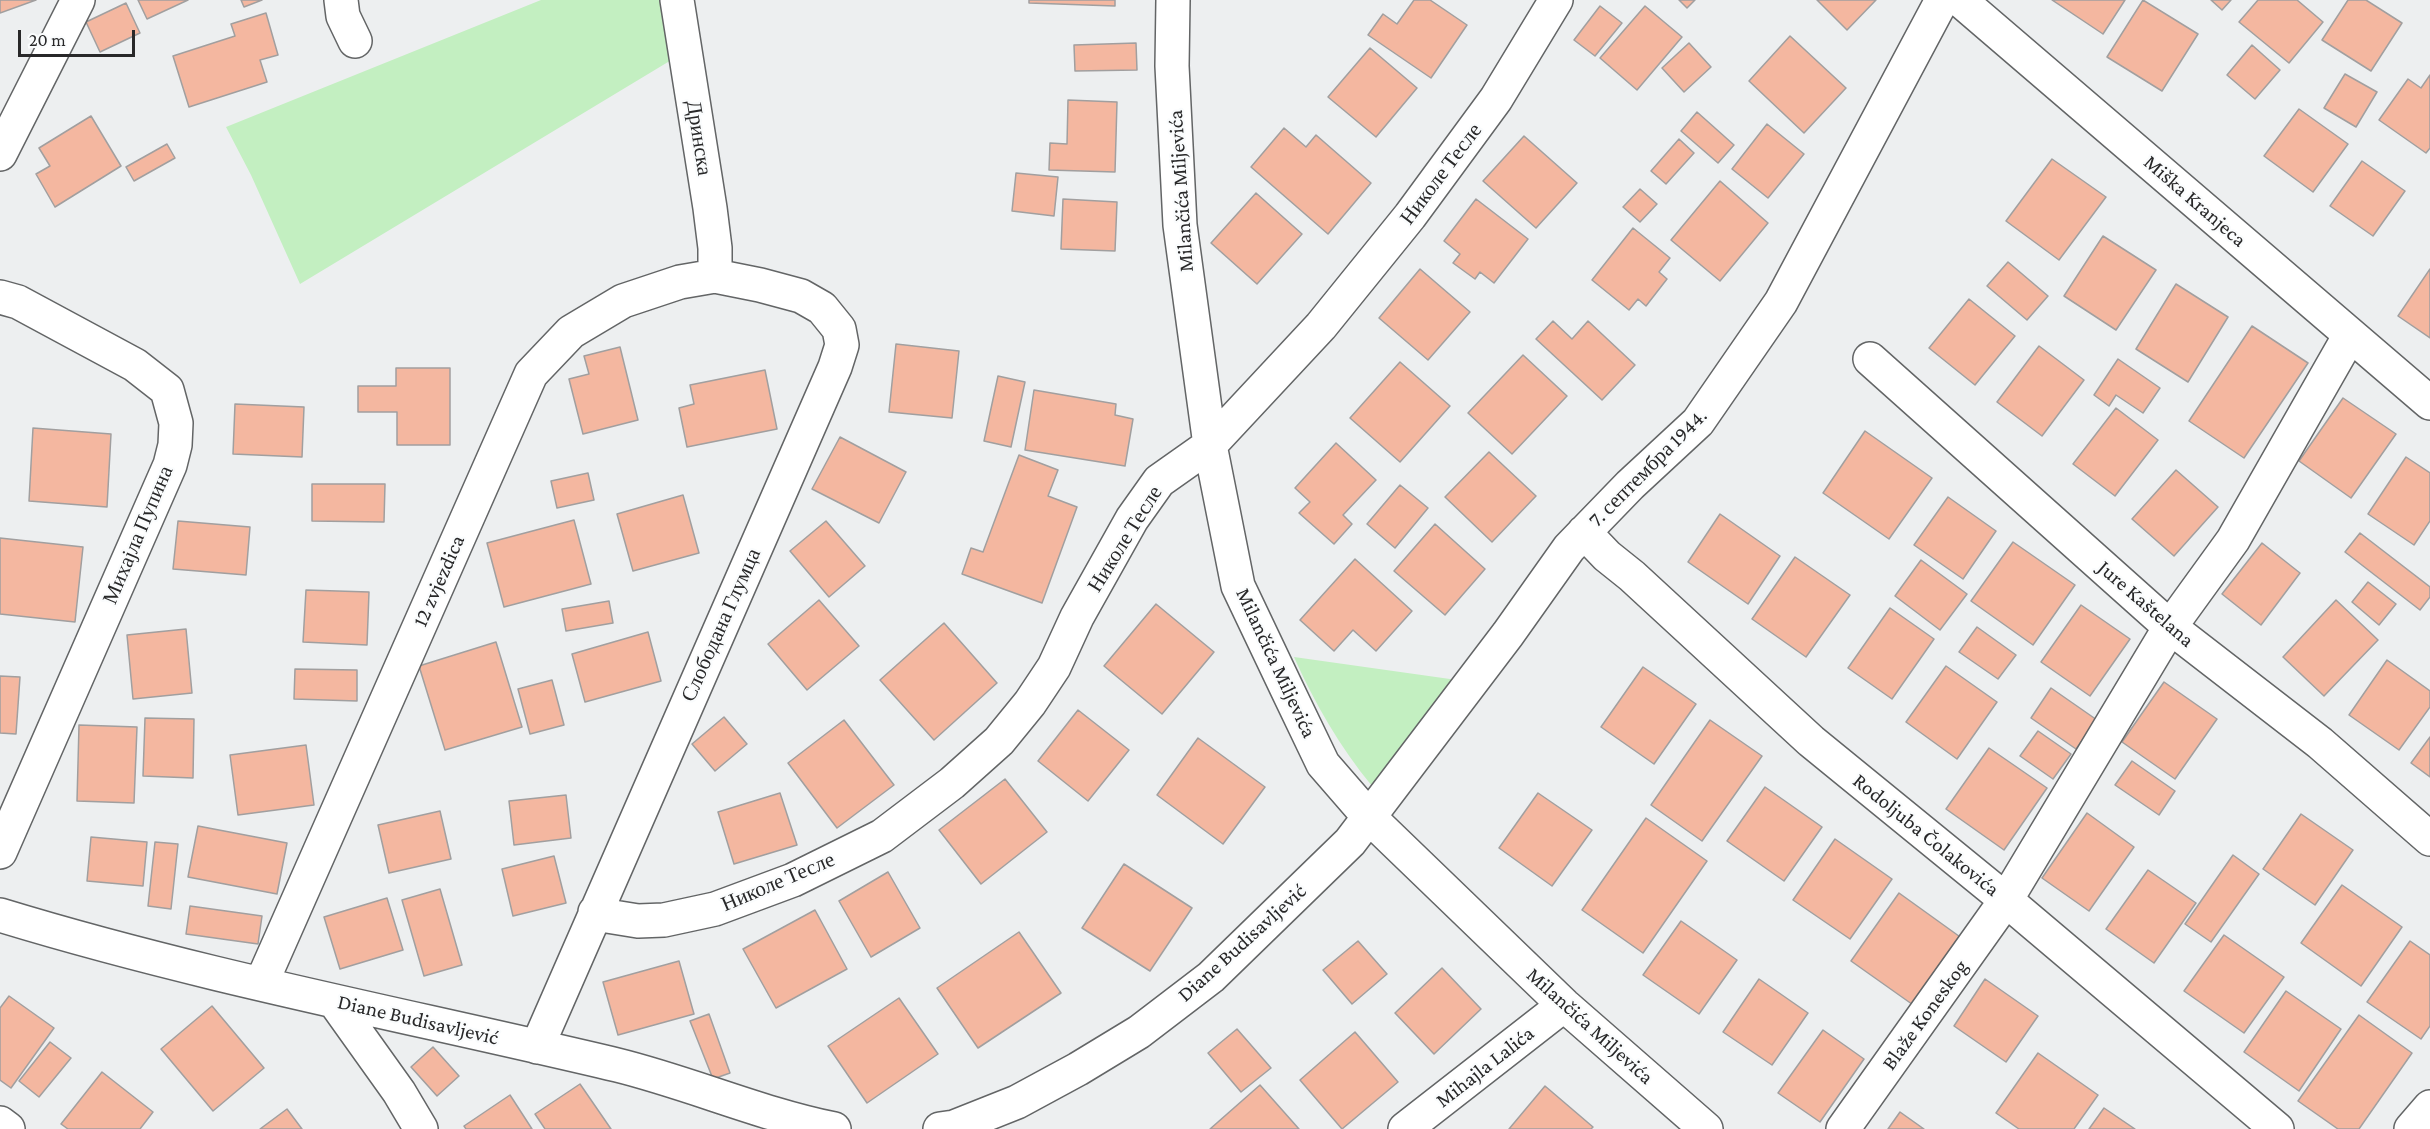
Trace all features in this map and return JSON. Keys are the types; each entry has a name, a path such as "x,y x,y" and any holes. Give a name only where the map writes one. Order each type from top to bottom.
{"street":[{"path":"0,153 78,0"},
{"path":"341,0 343,16 355,41"},
{"name":"Дринска","path":"677,0 710,208 716,276"},
{"name":"Milančića Miljevića","path":"1173,0 1172,66 1180,225 1210,445 1238,586 1323,764 1369,817 1564,1005 1706,1129"},
{"name":"Николе Тесле","path":"595,912 638,921 664,920 716,909 793,880 882,836 952,783 999,741 1030,703 1054,667 1077,617 1132,519 1159,481 1210,445 1321,326 1410,216 1496,99 1556,0"},
{"name":"7. септембра 1944.","path":"1369,817 1569,549 1630,484 1698,422 1781,302 1942,0"},
{"name":"Miška Kranjeca","path":"1960,0 2430,403"},
{"name":"Слободана Глумца","path":"537,1047 817,409 842,345 838,329 822,308 801,296 716,276"},
{"name":"12 zvjezdica","path":"261,984 531,374 571,332 623,301 680,282 716,276"},
{"name":"Михајла Пупина","path":"0,297 18,302 135,365 167,390 176,423 175,445 170,465 0,852"},
{"name":"Blaže Koneskog","path":"1843,1129 2006,900 2170,627 2233,540 2350,335"},
{"name":"Jure Kaštelana","path":"1870,359 2170,627 2320,743 2430,839"},
{"name":"Rodoljuba Čolakovića","path":"1584,532 1607,556 1632,576 1811,741 2006,900 2277,1129"},
{"name":"Diane Budisavljević","path":"940,1129 954,1126 1017,1102 1078,1070 1139,1032 1211,977 1350,842 1369,817"},
{"name":"Diane Budisavljević","path":"0,915 65,935 261,984 620,1066 783,1123 834,1129"},
{"path":"334,1001 399,1092 421,1129"},
{"name":"Mihajla Lalića","path":"1405,1129 1564,1005"},
{"path":"2411,1129 2430,1107"},
{"path":"0,1123 8,1129"}],"green space":[{"path":"541,0 662,0 673,59 300,284 251,175 226,127"},
{"path":"1294,657 1457,680 1372,786 1349,756 1329,724"}],"building":[{"path":"0,0 36,0 0,13"},
{"path":"138,0 188,0 147,19"},
{"path":"241,0 262,0 244,7"},
{"path":"1029,0 1115,0 1115,6 1029,3"},
{"path":"1414,0 1430,0 1467,25 1431,78 1368,35 1383,14 1397,24"},
{"path":"1679,0 1695,0 1687,8"},
{"path":"1817,0 1876,0 1847,30"},
{"path":"2052,0 2125,0 2103,34"},
{"path":"2143,0 2198,34 2162,91 2107,57"},
{"path":"2211,0 2231,0 2222,10"},
{"path":"2258,0 2297,0 2323,22 2289,63 2239,22"},
{"path":"2348,0 2366,0 2402,23 2371,71 2322,40"},
{"path":"126,3 140,33 100,52 86,22"},
{"path":"1600,6 1622,23 1595,56 1574,40"},
{"path":"1645,6 1682,37 1637,90 1600,58"},
{"path":"266,13 278,55 260,60 267,82 189,107 173,56 235,36 231,24"},
{"path":"1790,36 1846,88 1804,133 1749,81"},
{"path":"1136,43 1137,70 1075,71 1074,45"},
{"path":"1689,43 1711,67 1684,92 1662,68"},
{"path":"2252,45 2280,70 2255,99 2227,75"},
{"path":"1370,48 1417,88 1376,137 1328,97"},
{"path":"2345,74 2377,92 2356,127 2324,108"},
{"path":"2430,75 2430,148 2426,153 2379,120 2408,79 2421,88"},
{"path":"1068,100 1117,102 1115,172 1049,170 1050,143 1067,144"},
{"path":"2299,109 2348,144 2313,192 2264,156"},
{"path":"1697,112 1734,145 1718,163 1681,131"},
{"path":"91,116 121,166 55,207 36,174 50,166 39,148"},
{"path":"1767,124 1804,154 1768,198 1732,169"},
{"path":"1284,128 1306,147 1316,135 1371,183 1328,234 1251,167"},
{"path":"1524,136 1577,183 1536,228 1483,181"},
{"path":"1679,139 1694,153 1666,184 1651,171"},
{"path":"167,144 175,158 134,181 126,167"},
{"path":"2052,159 2106,197 2059,260 2006,221"},
{"path":"2362,161 2405,191 2373,236 2330,206"},
{"path":"1016,173 1058,177 1054,216 1012,211"},
{"path":"1720,181 1768,223 1720,281 1671,240"},
{"path":"1640,189 1657,204 1640,222 1623,207"},
{"path":"1256,193 1302,234 1257,284 1211,243"},
{"path":"1063,199 1117,202 1115,251 1061,249"},
{"path":"1476,199 1528,239 1494,283 1480,272 1475,279 1453,263 1460,254 1444,241"},
{"path":"1633,228 1670,258 1659,272 1667,279 1646,306 1638,299 1629,310 1592,280"},
{"path":"2103,236 2156,270 2116,330 2064,296"},
{"path":"2008,262 2048,296 2027,320 1987,286"},
{"path":"1420,269 1470,312 1428,360 1379,318"},
{"path":"2430,269 2430,338 2398,316"},
{"path":"2176,284 2228,317 2188,382 2136,349"},
{"path":"1969,299 2015,336 1975,385 1929,348"},
{"path":"1553,321 1572,339 1588,321 1635,365 1602,400 1536,339"},
{"path":"2252,326 2308,363 2244,458 2189,421"},
{"path":"896,344 959,351 952,418 889,412"},
{"path":"2039,346 2084,380 2042,436 1997,402"},
{"path":"620,347 638,420 583,434 569,379 589,374 584,356"},
{"path":"1523,355 1567,396 1512,454 1468,413"},
{"path":"2118,359 2160,388 2143,413 2116,395 2109,406 2094,395"},
{"path":"1400,362 1450,406 1400,462 1350,418"},
{"path":"396,368 450,368 450,445 397,445 397,412 358,412 358,386 396,386"},
{"path":"765,370 777,429 687,447 679,408 694,404 690,385"},
{"path":"998,376 1025,382 1011,447 984,441"},
{"path":"1034,390 1116,404 1115,415 1133,419 1125,466 1025,450"},
{"path":"2343,398 2396,434 2351,498 2299,461"},
{"path":"235,404 304,407 302,457 233,454"},
{"path":"2116,408 2158,440 2115,496 2073,464"},
{"path":"33,428 111,434 107,507 29,501"},
{"path":"1865,431 1932,478 1889,539 1823,493"},
{"path":"840,437 906,472 879,523 812,489"},
{"path":"1336,443 1376,480 1343,515 1352,524 1334,544 1299,513 1310,502 1295,488"},
{"path":"1489,452 1536,496 1492,542 1445,497"},
{"path":"1019,455 1058,470 1048,496 1077,507 1042,603 962,574 971,548 983,552"},
{"path":"2406,457 2430,473 2430,521 2414,545 2368,514"},
{"path":"2176,470 2218,507 2174,556 2132,519"},
{"path":"588,473 594,500 557,508 551,481"},
{"path":"312,484 385,484 384,522 312,521"},
{"path":"1400,485 1428,508 1395,548 1367,524"},
{"path":"683,495 699,553 633,571 617,514"},
{"path":"1948,497 1996,531 1963,579 1914,545"},
{"path":"1720,514 1780,556 1748,604 1688,562"},
{"path":"574,520 591,584 504,607 487,543"},
{"path":"178,521 250,527 246,575 173,569"},
{"path":"826,521 865,566 829,597 790,551"},
{"path":"1435,524 1485,569 1445,615 1394,571"},
{"path":"2360,533 2430,587 2430,597 2420,610 2345,552"},
{"path":"0,538 83,547 75,622 0,614"},
{"path":"2013,542 2075,585 2033,645 1971,601"},
{"path":"2262,543 2300,573 2261,625 2222,594"},
{"path":"1795,557 1850,595 1806,657 1752,619"},
{"path":"1355,559 1412,611 1376,651 1353,630 1334,651 1300,620"},
{"path":"1921,560 1967,594 1940,630 1895,596"},
{"path":"2368,582 2396,604 2379,625 2352,602"},
{"path":"306,590 369,592 367,645 303,642"},
{"path":"819,600 859,646 807,690 768,644"},
{"path":"2336,600 2378,640 2324,696 2283,657"},
{"path":"609,601 613,623 566,631 562,609"},
{"path":"1156,604 1214,652 1162,714 1104,666"},
{"path":"2081,605 2130,639 2090,696 2041,662"},
{"path":"1890,608 1934,639 1892,699 1848,668"},
{"path":"944,623 997,683 934,740 880,680"},
{"path":"1977,627 2016,655 1998,679 1959,652"},
{"path":"186,629 192,693 133,699 127,635"},
{"path":"648,632 661,681 585,702 572,654"},
{"path":"496,642 522,727 445,750 419,666"},
{"path":"2387,660 2430,691 2430,707 2399,750 2349,715"},
{"path":"1946,666 1997,702 1957,759 1906,722"},
{"path":"1643,667 1696,704 1654,764 1601,727"},
{"path":"295,669 357,670 357,701 294,699"},
{"path":"0,676 20,677 16,734 0,733"},
{"path":"552,680 564,725 530,734 518,689"},
{"path":"2164,682 2217,719 2175,779 2122,742"},
{"path":"2051,688 2097,720 2076,749 2031,718"},
{"path":"1078,710 1129,750 1088,801 1038,761"},
{"path":"724,717 747,744 715,771 692,744"},
{"path":"145,718 194,719 193,778 143,776"},
{"path":"844,720 894,785 837,828 788,763"},
{"path":"1710,720 1762,756 1702,841 1651,805"},
{"path":"79,725 137,727 134,803 77,801"},
{"path":"2038,731 2071,754 2053,779 2020,756"},
{"path":"2430,737 2430,777 2411,763"},
{"path":"1198,738 1265,787 1223,844 1157,795"},
{"path":"306,745 314,805 238,815 230,755"},
{"path":"1989,748 2047,788 2004,850 1946,809"},
{"path":"2132,761 2175,791 2159,815 2115,785"},
{"path":"1005,779 1047,832 981,884 939,830"},
{"path":"1765,787 1822,827 1784,881 1727,841"},
{"path":"780,793 797,845 734,864 718,812"},
{"path":"1538,793 1592,830 1552,886 1499,848"},
{"path":"566,795 571,838 514,845 509,801"},
{"path":"440,811 451,859 389,873 378,825"},
{"path":"2087,813 2134,847 2089,911 2042,878"},
{"path":"2301,814 2353,850 2315,905 2263,869"},
{"path":"1646,818 1707,861 1643,953 1582,910"},
{"path":"198,826 287,843 277,894 188,877"},
{"path":"91,837 147,842 143,886 87,881"},
{"path":"1835,839 1892,879 1850,939 1793,900"},
{"path":"155,842 178,844 171,909 148,906"},
{"path":"2233,855 2259,874 2211,942 2185,924"},
{"path":"554,856 566,903 513,916 502,869"},
{"path":"1124,864 1192,908 1150,971 1082,928"},
{"path":"2148,870 2196,903 2154,963 2106,929"},
{"path":"888,872 920,928 871,957 839,901"},
{"path":"2342,885 2402,927 2361,986 2301,943"},
{"path":"440,889 462,965 424,976 402,900"},
{"path":"1899,893 1963,939 1916,1007 1851,961"},
{"path":"387,898 403,950 340,969 324,917"},
{"path":"190,906 262,916 258,944 186,934"},
{"path":"815,910 847,969 776,1008 743,949"},
{"path":"1681,921 1737,960 1699,1014 1643,975"},
{"path":"1019,932 1061,993 978,1048 937,988"},
{"path":"2224,935 2284,977 2244,1033 2184,991"},
{"path":"1358,941 1387,974 1352,1004 1323,970"},
{"path":"2410,941 2430,955 2430,1026 2421,1039 2367,1002"},
{"path":"679,961 694,1014 618,1035 603,982"},
{"path":"1442,968 1481,1009 1434,1054 1395,1013"},
{"path":"1759,979 1808,1013 1772,1065 1723,1032"},
{"path":"1985,979 2038,1016 2006,1062 1954,1026"},
{"path":"2286,991 2341,1029 2299,1091 2244,1052"},
{"path":"9,996 54,1028 11,1088 0,1080 0,1008"},
{"path":"899,998 938,1054 867,1103 828,1046"},
{"path":"212,1006 264,1068 213,1111 161,1049"},
{"path":"709,1014 730,1073 713,1079 690,1021"},
{"path":"2359,1015 2412,1053 2359,1129 2338,1129 2298,1101"},
{"path":"1237,1029 1271,1068 1241,1092 1208,1053"},
{"path":"1823,1030 1864,1059 1820,1122 1778,1093"},
{"path":"1355,1032 1398,1082 1342,1129 1300,1080"},
{"path":"50,1042 71,1058 39,1097 19,1081"},
{"path":"433,1047 459,1076 437,1096 411,1067"},
{"path":"2038,1053 2098,1095 2074,1129 2019,1129 1996,1113"},
{"path":"102,1072 153,1112 140,1129 68,1129 61,1124"},
{"path":"580,1084 611,1129 545,1129 535,1114"},
{"path":"1260,1085 1299,1129 1210,1129"},
{"path":"1545,1086 1593,1127 1591,1129 1509,1129"},
{"path":"510,1095 532,1129 466,1129 464,1126"},
{"path":"2104,1108 2135,1129 2089,1129"},
{"path":"287,1109 302,1129 260,1129"},
{"path":"1900,1112 1924,1129 1888,1129"}]}
